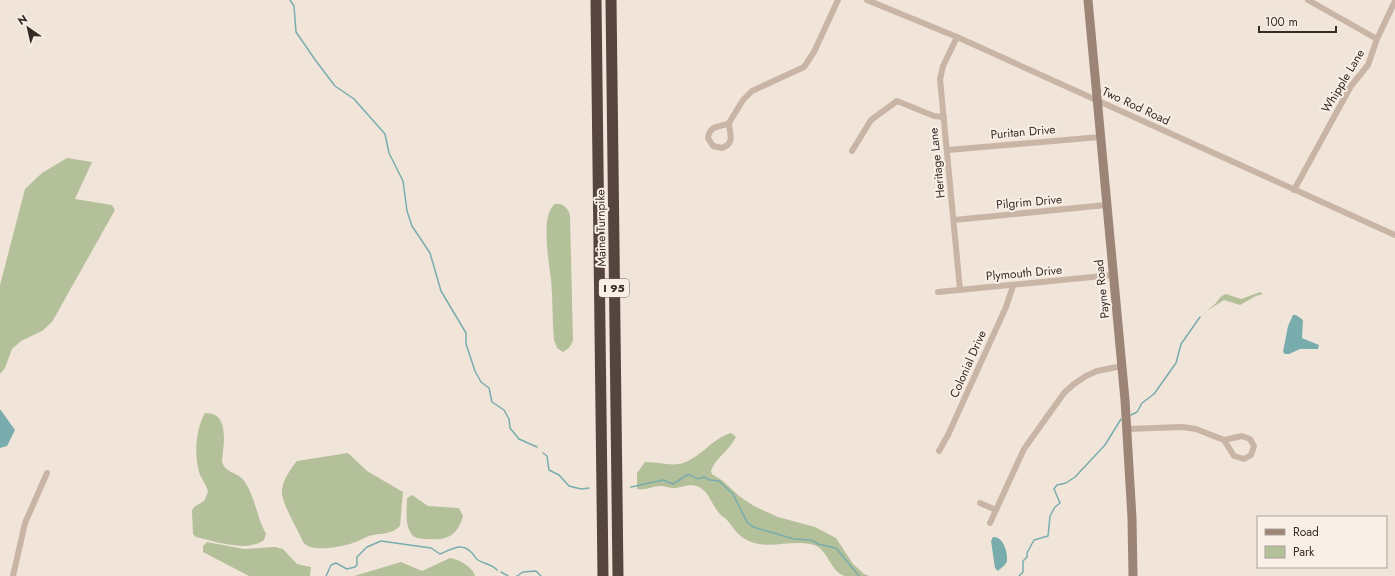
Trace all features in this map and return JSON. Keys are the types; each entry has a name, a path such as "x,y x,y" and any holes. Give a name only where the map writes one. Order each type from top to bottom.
{"highway":[{"name":"Maine Turnpike","path":"596,0 603,576"},
{"name":"Maine Turnpike","path":"611,0 618,576"}],"main road":[{"name":"Payne Road","path":"1088,0 1127,429 1133,576"}],"street":[{"path":"729,122 732,137 730,143 724,148 714,147 709,140 710,130 729,122 743,100 752,91 804,67 814,52 838,0"},
{"name":"Two Rod Road","path":"867,0 957,37 1395,235"},
{"path":"1308,0 1377,39"},
{"name":"Whipple Lane","path":"1294,190 1348,91 1368,65 1377,39 1394,3"},
{"name":"Heritage Lane","path":"957,37 941,73 960,290"},
{"path":"852,151 870,120 897,102 934,116 944,117"},
{"name":"Puritan Drive","path":"948,150 1100,136"},
{"name":"Pilgrim Drive","path":"954,220 1106,205"},
{"name":"Plymouth Drive","path":"938,292 1013,286 1113,275"},
{"name":"Colonial Drive","path":"939,451 948,435 1006,307 1013,286"},
{"path":"990,523 1024,449 1069,388 1091,373 1122,366"},
{"path":"1127,429 1182,426 1196,429 1224,440 1229,445 1232,454 1237,458 1246,459 1253,453 1253,442 1246,436 1224,440"},
{"path":"13,576 25,523 47,473"},
{"path":"980,503 996,510"}],"green space":[{"path":"67,158 92,162 75,199 112,205 115,210 52,322 42,331 21,341 12,349 5,368 0,374 0,285 25,189 42,173"},
{"path":"555,204 564,206 570,215 573,341 569,348 563,352 557,348 554,340 552,287 547,251 548,218 550,209"},
{"path":"1260,292 1263,294 1256,296 1240,305 1224,300 1205,312 1226,294 1241,299"},
{"path":"205,413 213,414 219,418 224,432 222,462 226,469 239,476 245,482 251,494 266,534 264,540 257,544 249,546 230,545 196,537 193,534 192,511 194,507 204,501 208,492 200,475 196,452 197,435"},
{"path":"731,433 736,437 713,466 711,471 712,474 754,506 778,517 815,527 836,538 853,564 864,574 869,576 845,576 836,570 823,551 814,545 796,543 768,545 750,542 737,533 720,514 705,492 699,487 690,485 674,488 661,486 637,489 637,473 645,462 669,464 683,463 696,456 718,439"},
{"path":"348,453 367,471 403,492 400,526 391,532 370,536 341,546 319,548 307,545 303,542 288,512 282,495 284,481 297,461"},
{"path":"412,495 428,506 459,508 463,516 461,523 455,532 446,538 441,539 422,539 413,536 407,523 407,498"},
{"path":"207,542 244,549 275,547 283,549 297,564 311,567 310,576 249,576 203,552 203,546"},
{"path":"450,558 465,564 475,576 354,576 401,562 422,571"}],"water":[{"path":"1293,315 1296,315 1303,320 1302,338 1319,345 1318,349 1300,349 1289,354 1285,354 1283,352 1288,326"},
{"path":"0,409 15,430 7,446 0,448"},
{"path":"993,537 1000,539 1007,553 1007,561 1005,565 998,571 995,568 991,541"}],"waterway":[{"path":"290,0 294,6 296,32 316,61 335,86 354,99 385,134 389,153 403,181 407,211 412,226 430,253 441,291 466,333 466,344 475,371 481,382 489,388 492,402 504,410 509,419 510,428 519,439 537,447"},
{"path":"1131,415 1137,412 1142,403 1154,394 1176,363 1181,344 1200,317"},
{"path":"1019,576 1023,572 1023,561 1027,557 1027,553 1034,540 1048,536 1050,516 1055,507 1060,503 1054,489 1057,485 1066,483 1075,477 1105,445 1121,419"},
{"path":"543,453 547,456 549,470 559,475 569,486 581,489 589,488"},
{"path":"631,487 663,480 673,484 687,475 691,475 697,479 704,477 710,480 719,481 733,494 747,522 753,527 794,539 811,540 818,544 836,548 859,576"},
{"path":"326,576 331,565 336,563 347,569 355,567 357,565 357,557 367,547 381,541 431,548 440,554 460,547 468,549 478,560 493,566 497,570"},
{"path":"517,576 523,572 536,571 541,576"},
{"path":"501,572 508,576"}]}
